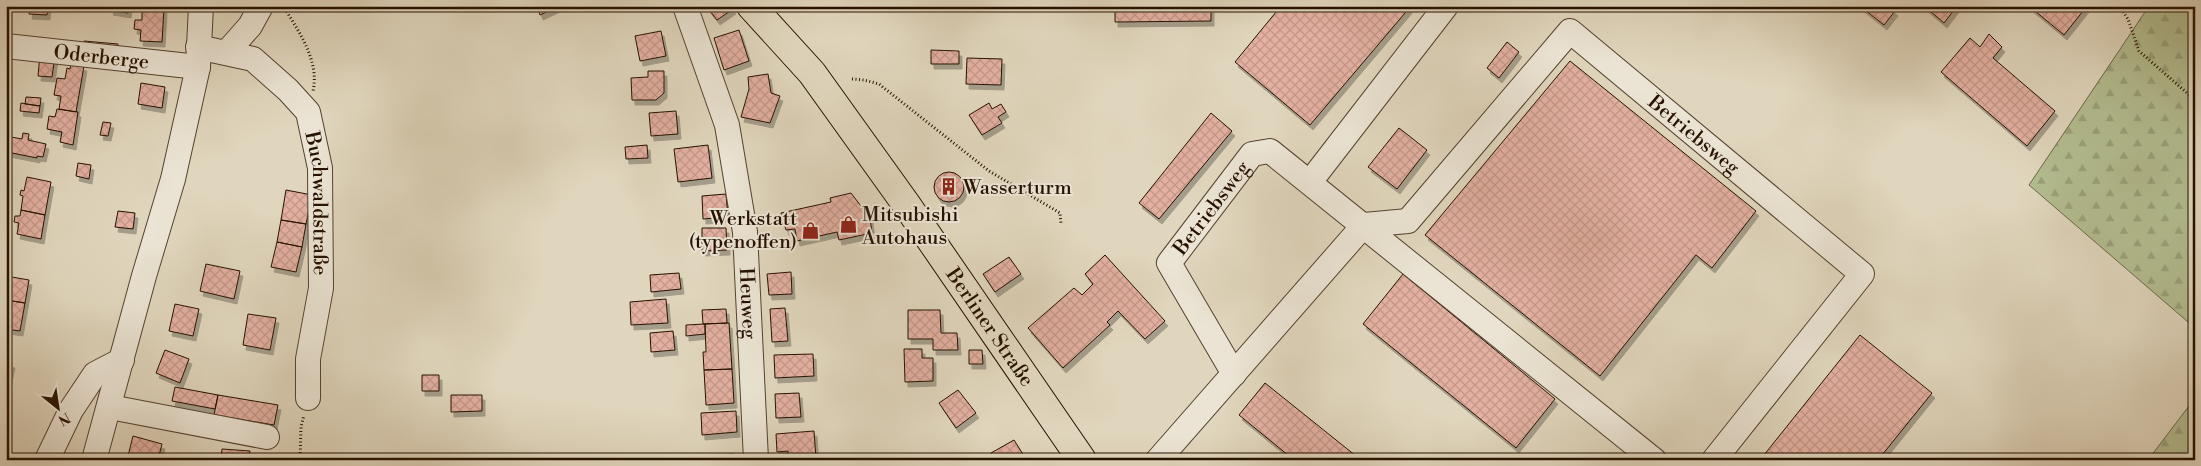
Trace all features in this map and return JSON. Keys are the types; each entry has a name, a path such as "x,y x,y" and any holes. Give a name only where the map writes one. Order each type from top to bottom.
{"main road":[{"name":"Berliner Straße","path":"751,6 812,73 906,204 1082,460"}],"street":[{"path":"94,460 173,179 198,57 201,6"},
{"path":"227,52 250,26 261,6"},
{"name":"Heuweg","path":"685,6 727,125 745,232 756,460"},
{"path":"1310,182 1446,6"},
{"name":"Betriebsweg","path":"1364,225 1408,221 1570,31 1862,274 1714,460"},
{"name":"Oderberge","path":"6,46 198,57"},
{"name":"Buchwaldstraße","path":"198,57 227,52 253,59 288,90 308,112 320,168 321,288 308,359 308,398"},
{"name":"Betriebsweg","path":"1234,374 1169,263 1252,154 1270,151 1654,460"},
{"path":"1158,460 1364,225"},
{"path":"46,460 71,410 95,374 122,360"},
{"path":"110,407 267,437"}],"path":[{"path":"283,6 300,34 310,58 314,85 308,112"},
{"path":"2119,6 2128,19 2139,51 2195,100"},
{"path":"852,79 879,84 989,171 1060,213 1061,224"},
{"path":"300,460 301,427 308,398"}],"green space":[{"path":"2139,6 2195,6 2195,328 2029,185 2145,12"},
{"path":"2195,398 2195,460 2148,460"}],"building":[{"path":"30,6 48,6 47,15 29,14"},
{"path":"111,6 129,6 128,13 110,10"},
{"path":"537,6 559,6 540,15"},
{"path":"706,6 730,6 733,9 717,20"},
{"path":"1115,6 1211,6 1211,21 1115,22"},
{"path":"1281,6 1411,6 1310,125 1235,62"},
{"path":"1860,6 1889,6 1895,11 1884,25"},
{"path":"1924,6 1957,6 1944,23"},
{"path":"2029,6 2087,6 2064,35"},
{"path":"142,7 164,8 162,42 140,41 141,30 134,29 135,20 142,20"},
{"path":"739,30 749,61 724,70 714,38"},
{"path":"661,31 666,56 640,61 635,36"},
{"path":"1989,34 2002,47 1993,58 2055,111 2027,146 1941,72 1970,38 1980,47"},
{"path":"84,41 118,44 117,53 84,49"},
{"path":"1507,42 1519,52 1499,78 1487,68"},
{"path":"931,50 959,51 959,64 931,64"},
{"path":"40,54 55,56 52,77 38,76"},
{"path":"967,58 1002,59 1001,85 966,84"},
{"path":"1570,61 1756,211 1712,268 1696,255 1600,376 1425,235"},
{"path":"71,64 84,66 76,112 59,109 61,96 54,95 57,78 65,79 67,68 70,69"},
{"path":"648,71 664,71 664,93 656,100 632,100 631,78 648,77"},
{"path":"768,74 771,93 780,96 770,123 741,117 749,89 748,77"},
{"path":"141,83 165,87 162,108 138,104"},
{"path":"26,97 41,98 40,106 25,104"},
{"path":"21,103 40,106 39,113 20,111"},
{"path":"989,103 992,109 1001,104 1006,112 998,117 1002,123 982,135 969,115"},
{"path":"57,109 78,112 73,145 60,142 62,132 47,129 49,116 55,117"},
{"path":"676,111 678,134 651,136 649,113"},
{"path":"1211,113 1232,131 1159,219 1139,203"},
{"path":"103,122 111,123 108,136 100,135"},
{"path":"1399,128 1427,150 1397,189 1368,167"},
{"path":"23,133 29,134 28,140 46,144 43,157 37,156 37,158 7,152 11,137 22,139"},
{"path":"647,145 648,158 626,159 625,147"},
{"path":"708,145 712,178 678,182 674,149"},
{"path":"78,163 91,165 89,179 76,176"},
{"name":"Wasserturm","path":"949,172 959,177 964,187 959,197 949,202 939,197 934,187 939,177"},
{"path":"27,177 51,182 45,215 21,210 23,196 20,195 21,190 24,191"},
{"path":"286,190 312,195 306,224 281,220"},
{"path":"851,193 870,218 872,233 839,240 837,232 797,241 795,229 786,230 781,213 831,202 830,198"},
{"path":"726,194 728,217 703,219 702,196"},
{"path":"21,210 45,215 41,239 17,234 19,223 14,222 15,216 20,216"},
{"path":"118,211 135,213 133,229 115,227"},
{"path":"281,220 306,224 302,247 277,242"},
{"path":"702,228 726,228 727,250 702,251"},
{"path":"277,242 302,247 296,272 271,267"},
{"path":"1105,255 1165,321 1145,339 1118,311 1107,322 1110,325 1063,368 1028,328 1074,288 1082,295 1093,284 1085,274"},
{"path":"1009,257 1021,274 995,292 983,274"},
{"path":"206,264 240,271 234,299 200,291"},
{"path":"791,272 792,294 769,295 767,274"},
{"path":"679,273 681,289 651,292 650,275"},
{"path":"1403,274 1555,399 1516,448 1363,324"},
{"path":"6,276 29,280 25,303 6,300"},
{"path":"666,299 668,323 631,325 630,302"},
{"path":"6,300 25,303 20,331 6,329"},
{"path":"175,304 199,309 193,336 169,331"},
{"path":"785,308 788,341 772,342 770,309"},
{"path":"726,309 727,323 703,324 702,310"},
{"path":"908,310 940,310 941,333 957,333 958,350 933,350 933,339 908,339"},
{"path":"248,314 276,318 270,350 243,345"},
{"path":"729,323 732,369 704,370 703,352 706,352 705,324"},
{"path":"705,324 705,334 686,336 686,325"},
{"path":"673,331 675,350 651,352 650,333"},
{"path":"1860,335 1932,393 1878,460 1760,460"},
{"path":"904,349 922,349 922,358 933,358 933,381 905,382"},
{"path":"165,350 189,359 180,383 156,373"},
{"path":"969,350 982,350 983,364 969,364"},
{"path":"813,354 814,376 775,378 774,355"},
{"path":"6,362 12,363 7,387 6,387"},
{"path":"732,369 734,403 706,405 704,370"},
{"path":"422,375 439,375 439,391 422,391"},
{"path":"1265,383 1361,460 1294,460 1239,415"},
{"path":"175,387 218,395 215,409 172,401"},
{"path":"958,390 976,413 956,428 939,403"},
{"path":"799,393 801,417 776,418 775,394"},
{"path":"218,395 278,405 274,425 214,415"},
{"path":"451,395 482,395 482,411 451,412"},
{"path":"736,411 737,432 702,435 701,413"},
{"path":"814,431 816,459 788,460 788,451 777,452 776,434"},
{"path":"133,436 162,444 158,460 127,460"},
{"path":"1014,440 1026,459 995,460 991,453"},
{"path":"222,449 250,451 249,460 221,460"},
{"path":"734,454 734,460 709,460 709,455"}],"place":[{"name":"Wasserturm","path":"949,187"},
{"name":"Mitsubishi Autohaus","path":"848,225"},
{"name":"Werkstatt (typenoffen)","path":"811,230"}]}
